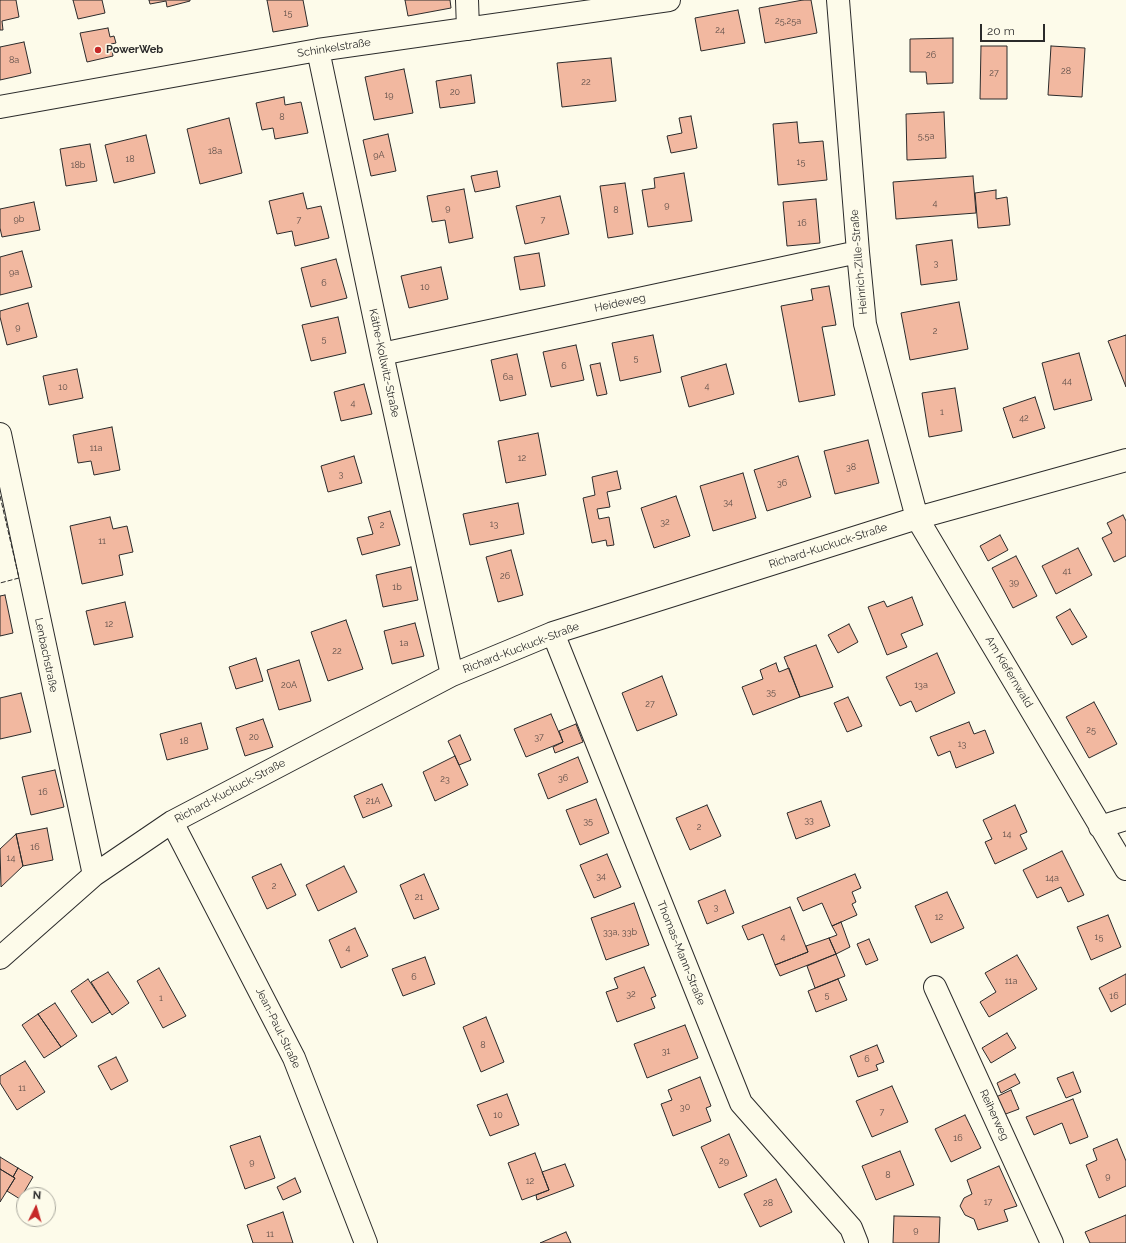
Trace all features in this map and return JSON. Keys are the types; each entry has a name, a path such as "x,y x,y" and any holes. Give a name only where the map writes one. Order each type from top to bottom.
{"street":[{"path":"467,0 468,28"},
{"name":"Schinkelstraße","path":"0,107 318,50 669,0"},
{"name":"Heinrich-Zille-Straße","path":"838,0 865,324 917,518"},
{"name":"Käthe-Kollwitz-Straße","path":"318,50 452,675"},
{"name":"Heideweg","path":"382,354 858,252"},
{"name":"Lenbachstraße","path":"0,434 94,875"},
{"name":"Richard-Kuckuck-Straße","path":"0,958 94,875 172,822 452,675 554,633 917,518 1126,460"},
{"name":"Am Kiefernwald","path":"917,518 1126,869"},
{"name":"Thomas-Mann-Straße","path":"554,633 741,1103 851,1228 857,1243"},
{"path":"1100,827 1126,819"},
{"name":"Jean-Paul-Straße","path":"172,822 294,1058 366,1243"},
{"name":"Reiherweg","path":"936,987 1052,1243"}],"building":[{"path":"0,0 16,0 19,17 2,21 3,30 0,30"},
{"path":"73,0 102,0 105,13 78,19"},
{"path":"149,0 190,1 167,7 166,1 150,4"},
{"path":"267,0 303,0 308,26 273,32"},
{"path":"405,0 450,0 451,8 408,16"},
{"path":"803,0 811,0 817,33 765,43 759,8"},
{"path":"738,10 745,43 701,51 695,18"},
{"name":"PowerWeb","path":"108,28 110,37 114,36 116,43 111,44 113,56 87,62 80,33"},
{"path":"953,38 953,83 927,84 926,72 910,72 910,39"},
{"path":"24,42 31,73 0,80 0,47"},
{"path":"981,46 1007,46 1007,99 980,99"},
{"path":"1051,46 1085,48 1082,97 1048,95"},
{"path":"611,58 616,101 562,107 557,63"},
{"path":"404,69 413,113 374,120 365,77"},
{"path":"471,75 475,103 440,108 436,81"},
{"path":"284,97 285,105 301,102 308,133 275,139 273,128 262,130 256,103"},
{"path":"944,112 946,158 907,160 906,114"},
{"path":"691,116 697,148 671,153 667,136 682,133 679,118"},
{"path":"229,118 242,173 200,184 187,129"},
{"path":"797,122 799,143 823,141 827,180 778,185 773,124"},
{"path":"388,134 396,171 371,176 363,140"},
{"path":"146,135 155,173 114,183 105,145"},
{"path":"90,144 97,181 66,186 60,149"},
{"path":"497,171 500,187 475,192 471,176"},
{"path":"684,173 692,221 648,227 642,190 655,188 654,178"},
{"path":"973,176 976,213 896,219 893,182"},
{"path":"625,183 633,234 608,238 600,186"},
{"path":"464,189 473,238 449,243 445,220 432,222 427,196"},
{"path":"996,190 996,199 1007,197 1010,225 978,228 975,193"},
{"path":"303,193 307,209 321,206 329,238 295,246 292,231 277,234 269,201"},
{"path":"560,196 569,234 525,244 516,206"},
{"path":"816,199 820,243 787,246 783,202"},
{"path":"34,202 40,230 2,237 0,228 0,209"},
{"path":"952,240 957,280 921,285 916,245"},
{"path":"22,251 32,287 0,295 0,257"},
{"path":"539,253 545,286 520,290 514,257"},
{"path":"336,259 347,298 311,307 301,268"},
{"path":"441,267 448,299 409,308 401,276"},
{"path":"829,286 836,325 822,327 835,395 799,402 781,306 813,300 811,289"},
{"path":"959,302 968,349 910,360 901,313"},
{"path":"28,303 37,337 7,345 0,317 0,311"},
{"path":"338,317 346,353 311,361 302,325"},
{"path":"653,335 661,372 620,381 612,343"},
{"path":"1126,335 1126,387 1108,341"},
{"path":"576,345 584,380 551,387 543,352"},
{"path":"1079,353 1092,400 1054,410 1042,363"},
{"path":"517,354 526,395 500,401 491,360"},
{"path":"600,363 607,394 597,396 590,365"},
{"path":"726,364 734,394 689,407 681,377"},
{"path":"77,369 83,398 49,405 43,376"},
{"path":"364,384 372,414 341,421 334,392"},
{"path":"955,388 962,431 929,437 922,393"},
{"path":"1035,397 1045,428 1013,438 1003,408"},
{"path":"112,427 120,470 94,475 91,461 78,463 73,435"},
{"path":"538,433 546,475 506,483 498,441"},
{"path":"868,440 879,483 835,494 824,451"},
{"path":"354,456 362,483 328,492 321,466"},
{"path":"798,456 811,497 767,511 754,470"},
{"path":"617,471 621,489 607,492 610,507 597,509 599,519 609,517 614,545 607,546 606,540 592,543 583,498 595,495 592,477"},
{"path":"743,473 756,518 713,531 700,486"},
{"path":"676,496 690,536 654,548 641,508"},
{"path":"518,503 524,534 470,545 463,514"},
{"path":"390,511 400,545 362,555 357,538 373,534 368,517"},
{"path":"1123,515 1126,521 1126,556 1114,562 1102,538 1112,533 1107,523"},
{"path":"110,517 113,529 127,526 133,552 119,555 123,575 82,584 70,526"},
{"path":"1000,535 1008,550 988,561 980,546"},
{"path":"1078,548 1092,575 1056,594 1042,566"},
{"path":"511,550 523,595 498,602 486,557"},
{"path":"1016,556 1037,596 1013,608 992,568"},
{"path":"411,567 418,600 383,607 376,575"},
{"path":"5,595 13,633 0,636 0,596"},
{"path":"912,597 923,625 901,634 907,647 887,655 868,607 884,601 887,607"},
{"path":"125,602 133,637 94,645 86,611"},
{"path":"1070,609 1087,637 1072,645 1056,617"},
{"path":"346,620 363,669 328,681 311,632"},
{"path":"415,623 424,656 392,664 384,631"},
{"path":"849,624 858,642 838,653 828,635"},
{"path":"816,645 833,687 800,697 784,657"},
{"path":"937,653 955,693 916,712 911,701 900,706 886,677"},
{"path":"256,658 263,681 236,689 229,667"},
{"path":"299,660 311,701 279,710 267,670"},
{"path":"776,663 779,672 789,668 800,697 753,715 742,687 763,679 760,670"},
{"path":"662,676 677,715 637,731 622,693"},
{"path":"21,693 31,732 0,739 0,698"},
{"path":"848,697 862,726 847,732 834,703"},
{"path":"1094,702 1117,744 1089,758 1066,717"},
{"path":"551,714 563,742 526,757 514,729"},
{"path":"263,719 273,747 245,756 236,728"},
{"path":"969,722 974,734 985,730 994,753 956,768 950,751 938,756 930,737"},
{"path":"201,723 208,749 167,760 160,734"},
{"path":"576,724 583,742 555,753 553,747 563,742 559,731"},
{"path":"460,735 471,760 459,765 448,741"},
{"path":"455,756 468,785 435,801 423,772"},
{"path":"578,757 588,782 548,799 538,774"},
{"path":"55,770 64,807 31,815 22,777"},
{"path":"382,784 392,806 363,818 354,796"},
{"path":"596,799 609,833 580,845 566,810"},
{"path":"821,801 830,826 796,839 787,813"},
{"path":"707,805 721,836 690,850 676,818"},
{"path":"1015,805 1027,832 1020,835 1027,849 995,864 985,842 992,839 983,820"},
{"path":"47,828 53,860 23,866 16,834"},
{"path":"16,834 23,866 1,887 0,849"},
{"path":"1062,851 1084,895 1068,902 1061,887 1037,898 1023,870"},
{"path":"607,854 621,887 594,898 580,865"},
{"path":"281,864 296,895 267,909 252,877"},
{"path":"344,866 357,892 318,911 306,885"},
{"path":"424,874 439,909 414,919 400,885"},
{"path":"855,874 861,888 852,892 856,902 852,904 857,915 832,926 822,903 803,911 797,898"},
{"path":"725,890 734,913 707,924 698,901"},
{"path":"947,892 964,928 931,943 915,906"},
{"path":"634,903 649,945 606,960 591,918"},
{"path":"790,907 808,952 775,965 763,934 748,940 742,926"},
{"path":"1108,915 1121,947 1091,960 1077,927"},
{"path":"841,922 850,947 836,954 829,938 837,935 832,926"},
{"path":"355,928 368,956 341,968 329,940"},
{"path":"829,938 836,954 780,976 775,965 808,952 806,946"},
{"path":"869,939 878,960 866,965 857,944"},
{"path":"836,954 845,976 815,988 807,966"},
{"path":"1017,955 1037,989 989,1017 980,1002 996,992 985,973"},
{"path":"425,957 435,984 403,996 392,969"},
{"path":"644,967 656,996 651,998 655,1008 617,1022 606,992 618,988 614,978"},
{"path":"159,968 186,1016 163,1028 137,981"},
{"path":"108,972 129,1003 112,1015 91,982"},
{"path":"1126,974 1126,1004 1111,1012 1099,988"},
{"path":"88,979 110,1012 92,1023 71,991"},
{"path":"838,979 847,1000 816,1012 808,991"},
{"path":"55,1003 77,1036 61,1047 38,1014"},
{"path":"38,1014 61,1047 44,1058 22,1025"},
{"path":"486,1017 504,1062 481,1072 463,1027"},
{"path":"685,1025 698,1058 647,1078 634,1044"},
{"path":"1007,1033 1016,1048 991,1063 982,1048"},
{"path":"877,1045 884,1062 876,1065 878,1070 858,1077 850,1056"},
{"path":"116,1057 128,1081 111,1090 98,1066"},
{"path":"25,1061 45,1092 17,1110 0,1083 0,1076"},
{"path":"1073,1072 1081,1092 1066,1098 1057,1078"},
{"path":"1015,1074 1020,1083 1001,1093 997,1083"},
{"path":"700,1077 711,1106 706,1108 711,1121 673,1136 661,1104 672,1100 668,1090"},
{"path":"892,1086 908,1122 872,1137 856,1101"},
{"path":"1011,1090 1019,1109 1003,1115 996,1097"},
{"path":"507,1094 519,1125 490,1136 477,1105"},
{"path":"1073,1099 1088,1137 1070,1144 1062,1123 1034,1135 1026,1117"},
{"path":"965,1115 981,1148 951,1162 935,1129"},
{"path":"729,1134 747,1176 719,1188 701,1147"},
{"path":"260,1136 275,1178 245,1189 230,1146"},
{"path":"1117,1139 1126,1161 1126,1186 1099,1198 1086,1165 1097,1160 1093,1149"},
{"path":"900,1151 914,1185 876,1200 862,1166"},
{"path":"535,1153 549,1190 522,1200 508,1163"},
{"path":"0,1157 18,1168 13,1177 0,1169"},
{"path":"565,1164 574,1186 537,1200 536,1195 549,1190 542,1172"},
{"path":"999,1166 1017,1206 1004,1210 1008,1221 978,1230 974,1219 965,1215 960,1206 964,1198 972,1194 967,1180"},
{"path":"18,1168 33,1177 27,1187 16,1187 16,1197 7,1191 15,1178 13,1177"},
{"path":"0,1169 15,1178 0,1202"},
{"path":"295,1178 301,1192 283,1200 277,1187"},
{"path":"776,1179 792,1212 760,1227 744,1194"},
{"path":"283,1212 293,1243 253,1243 247,1225"},
{"path":"1126,1215 1126,1243 1090,1243 1085,1232"},
{"path":"894,1216 940,1217 939,1243 893,1243"},
{"path":"566,1232 571,1243 540,1243"}],"fence":[{"path":"0,496 19,578 0,583"}],"place":[{"name":"PowerWeb","path":"98,50"}]}
